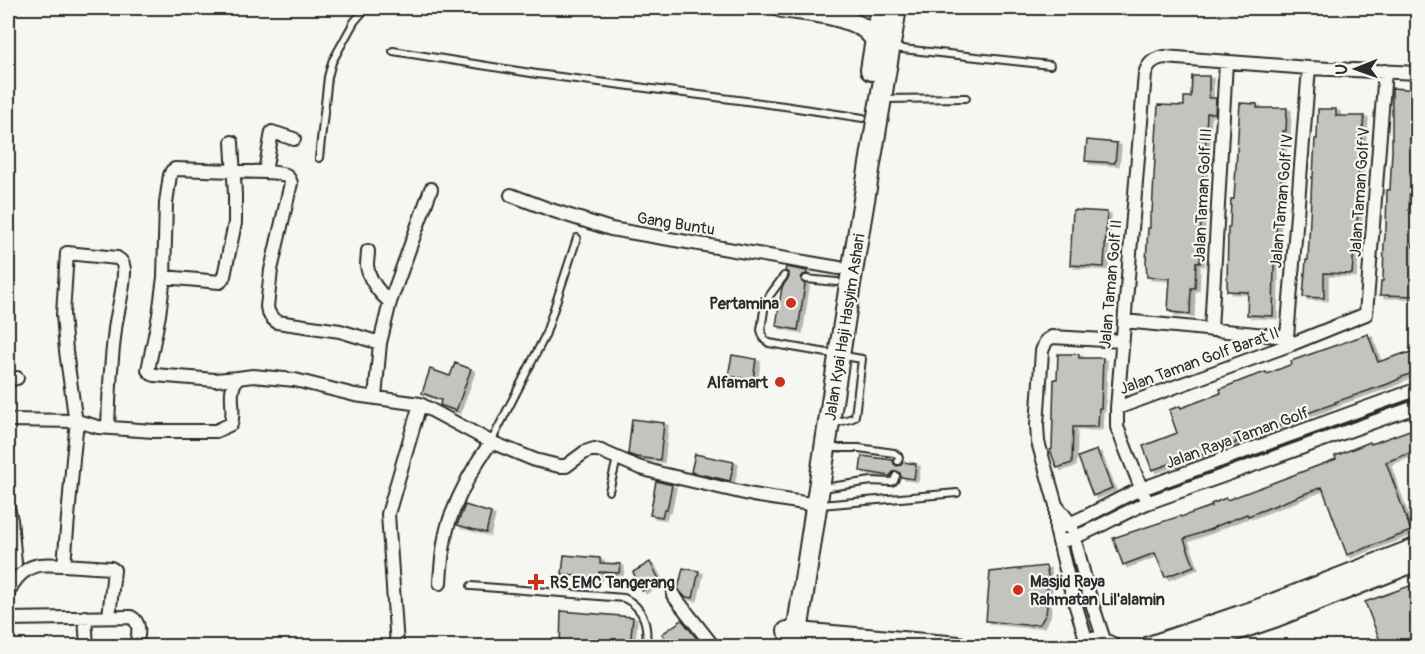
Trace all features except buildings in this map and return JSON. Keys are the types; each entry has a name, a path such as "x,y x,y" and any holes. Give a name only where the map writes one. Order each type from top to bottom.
{"main road":[{"name":"Jalan Kyai Haji Hasyim Ashari","path":"842,278 880,99 882,8"},
{"name":"Jalan Kyai Haji Hasyim Ashari","path":"791,639 814,499 863,118 882,44 896,8"},
{"name":"Jalan Kyai Haji Hasyim Ashari","path":"814,499 828,425 832,355"}],"street":[{"path":"799,9 853,22 882,44"},
{"name":"Jalan Taman Golf II","path":"1147,503 1117,427 1122,341 1145,74 1150,63 1164,57 1226,62"},
{"path":"1226,62 1418,73"},
{"name":"Jalan Taman Golf III","path":"1210,330 1226,62"},
{"name":"Jalan Taman Golf IV","path":"1290,340 1309,68"},
{"name":"Jalan Taman Golf V","path":"1366,314 1385,71"},
{"path":"265,172 272,132 294,139"},
{"path":"164,277 217,282 222,280 235,223 232,142"},
{"path":"380,343 340,331 276,322 271,318 267,308 271,270 291,183 285,174 175,169 172,171 166,203 164,277 149,372 155,375 215,380 253,376 295,380 355,395 420,404 491,441 535,460 559,466 566,466 585,452 594,449 658,473 753,495 814,499"},
{"path":"375,398 380,343 390,302 431,189"},
{"name":"Gang Buntu","path":"511,195 611,230 842,278"},
{"path":"368,251 368,273 390,302"},
{"path":"64,566 77,421 66,351 63,314 67,253 117,258 123,263 124,277 115,330 108,427"},
{"name":"Jalan Taman Golf Barat II","path":"1117,408 1290,340 1366,314"},
{"name":"Jalan Taman Golf Barat II","path":"1124,321 1290,340"},
{"path":"1096,645 1077,608 1056,529 1056,505 1038,442 1042,351 1046,341 1052,337 1122,341"},
{"path":"8,420 77,421 98,427 153,431 216,431 231,424 231,391 238,378"},
{"name":"Jalan Raya Taman Golf","path":"1056,529 1071,524 1141,489 1418,390"},
{"path":"397,646 388,514 420,404"},
{"name":"Jalan Raya Taman Golf","path":"1059,542 1076,538 1147,503 1418,406"},
{"path":"440,583 449,521 476,462 491,441"},
{"path":"1056,505 1071,524 1076,538 1092,602 1096,645"},
{"path":"8,507 12,520 11,563 111,568 114,570 109,617"},
{"path":"1149,646 1255,610 1418,547"},
{"path":"1192,646 1278,617 1418,561"},
{"path":"8,593 18,577 35,566"},
{"path":"673,595 713,646"},
{"path":"1077,608 1092,602"},
{"path":"85,617 87,646"},
{"path":"8,619 134,618 139,627 136,646"},
{"path":"791,639 959,646"}],"lane":[{"path":"319,158 328,77 332,63 354,22 366,8"},
{"path":"882,44 1050,65"},
{"path":"393,51 537,74 863,118"},
{"path":"880,99 966,98"},
{"path":"491,441 545,336 577,238"},
{"path":"784,276 765,304 761,330 764,339 769,343 832,355"},
{"path":"806,279 842,278"},
{"path":"825,447 859,448 894,453 899,457 898,461"},
{"path":"609,491 617,459"},
{"path":"814,499 835,488 872,481 891,482 896,476"},
{"path":"814,499 957,493"},
{"path":"471,586 624,598 639,609 645,619 646,646"}],"place":[{"name":"Pertamina","path":"791,303"},
{"name":"Alfamart","path":"780,382"},
{"name":"RS EMC Tangerang","path":"536,582"},
{"name":"Masjid Raya Rahmatan Lil'alamin","path":"1018,590"}]}
